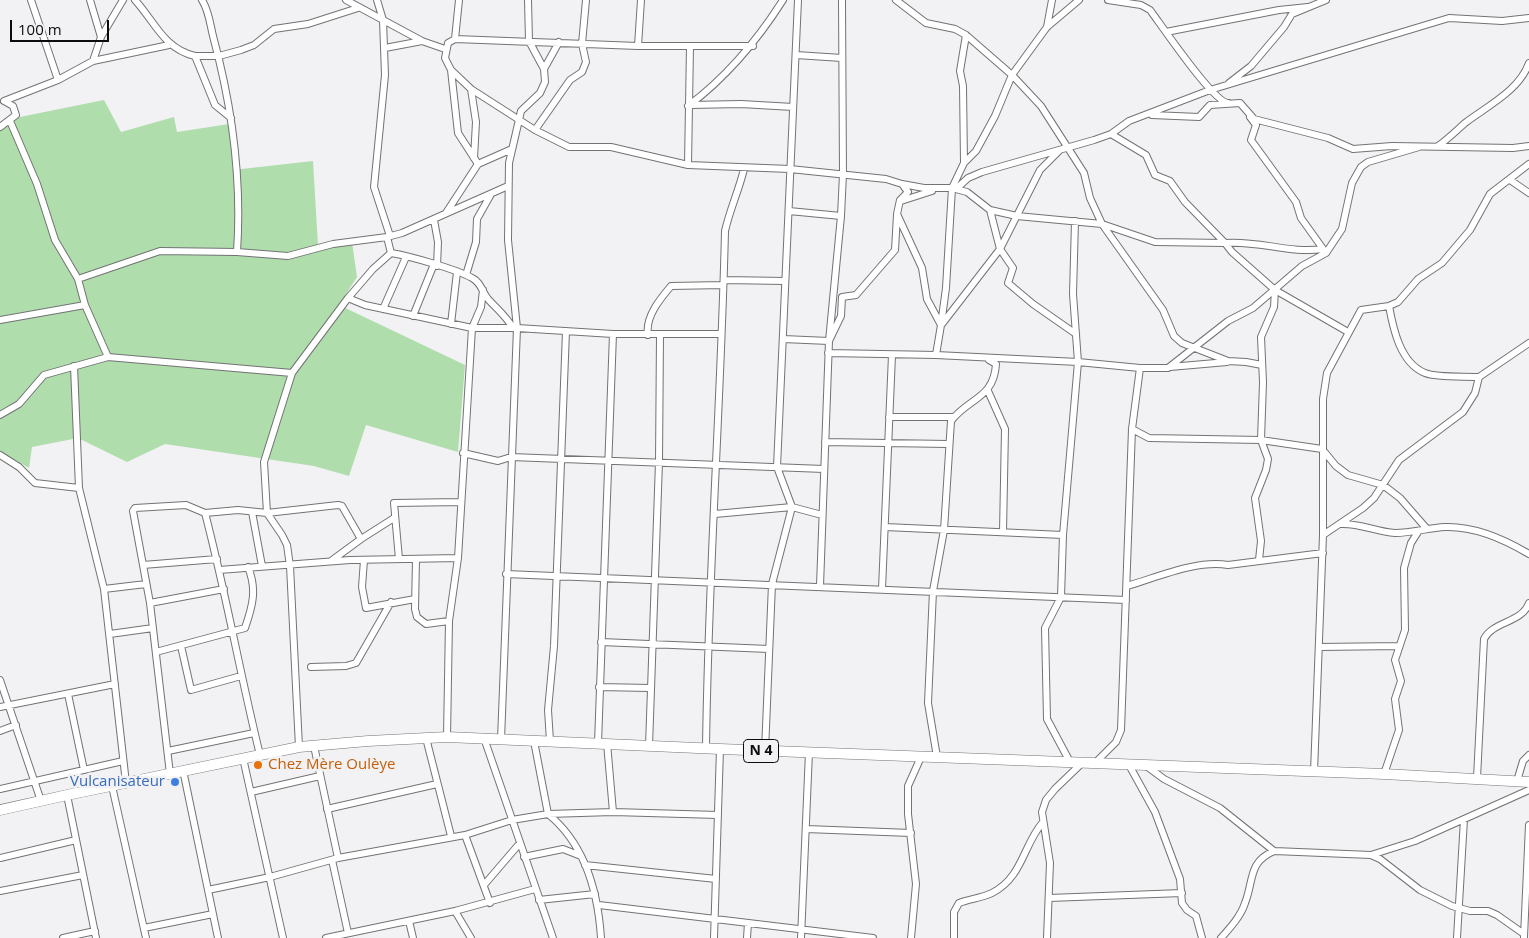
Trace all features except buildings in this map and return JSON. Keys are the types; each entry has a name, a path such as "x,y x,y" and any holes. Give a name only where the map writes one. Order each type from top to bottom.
{"main road":[{"name":"N 4","path":"0,810 67,794 300,747 447,737 720,750 1144,764 1477,778 1529,782"}],"street":[{"path":"31,0 58,80"},
{"path":"90,0 101,37"},
{"path":"93,61 101,37 123,0"},
{"path":"135,0 169,45 182,53 195,56 219,56 254,46 274,29 308,24 358,8"},
{"path":"202,0 208,10 231,118 239,217 237,252"},
{"path":"346,0 422,41 446,49"},
{"path":"377,0 383,20 385,75 374,187 391,253"},
{"path":"455,39 459,0"},
{"path":"501,740 515,328 508,244 508,186 512,149 518,120 524,106 540,94 545,82 544,69 529,41 528,0"},
{"path":"535,130 570,80 582,72 586,62 582,34 586,0"},
{"path":"638,46 641,0"},
{"path":"688,106 713,87 753,46 783,0"},
{"path":"764,751 772,584 792,508 777,467 798,0"},
{"path":"820,586 828,353 841,216 843,174 842,0"},
{"path":"896,0 926,23 955,29 966,36 1012,75 1041,106 1084,173 1090,198 1102,224 1162,310 1174,336 1182,343 1228,362"},
{"path":"1047,27 1052,0"},
{"path":"936,355 946,288 954,189 964,163 976,150 995,116 1012,75 1047,27 1079,0"},
{"path":"1108,0 1141,5 1150,10 1210,90 1224,103 1240,103 1254,119 1328,138 1353,149 1392,146 1503,148 1529,146"},
{"path":"1224,86 1251,66 1284,27 1292,14 1326,0"},
{"path":"1166,32 1279,10 1308,7"},
{"path":"954,189 968,178 982,172 1069,148 1111,134 1129,121 1210,90 1449,18 1502,21 1529,18"},
{"path":"544,69 562,42 582,34"},
{"path":"964,163 963,86 960,71 966,36"},
{"path":"753,46 638,46 455,39 448,43 445,58 451,70 471,89 518,120 569,147 611,147 688,165 744,169 790,169 886,179 924,188 954,189 967,192 990,210 1017,216 1102,224 1155,242 1252,242 1310,251 1324,251"},
{"path":"385,48 422,41"},
{"path":"2,102 58,80 93,61 169,45"},
{"path":"688,165 690,46"},
{"path":"796,55 842,58"},
{"path":"195,56 215,105 231,118"},
{"path":"1438,146 1512,87 1524,75 1529,63"},
{"path":"451,70 458,133 476,161"},
{"path":"446,213 476,161 476,122 471,89"},
{"path":"0,126 10,121 16,115 13,106 2,102"},
{"path":"1149,114 1198,117 1210,105 1240,103"},
{"path":"1240,103 1256,125 1251,140 1296,202 1301,218 1324,251"},
{"path":"688,106 741,104 793,107"},
{"path":"10,121 37,184 55,240 78,279 85,305 108,357"},
{"path":"1111,134 1146,155 1155,174 1170,181 1185,202 1232,252 1275,290 1348,332"},
{"path":"1168,368 1228,321 1253,308 1302,266 1324,251 1342,229 1352,183 1361,167 1368,162 1419,146"},
{"path":"476,161 512,149"},
{"path":"941,325 1000,249 1040,170 1060,150"},
{"path":"1314,772 1323,553 1323,399 1327,373 1361,310 1389,306 1398,302 1418,279 1442,263 1470,230 1490,194 1529,164"},
{"path":"706,749 707,644 715,514 725,231 731,206 740,186 744,169"},
{"path":"1510,180 1529,193"},
{"path":"829,341 841,316 842,297 856,295 895,250 897,214 900,200 908,192 902,184"},
{"path":"78,279 153,252 237,252 288,256 309,252 333,244 388,236 434,220 446,213 490,196 508,186"},
{"path":"939,188 901,200 897,214 922,268 927,299 941,325"},
{"path":"466,276 476,242 477,219 490,196"},
{"path":"990,210 1000,249 1012,268 1008,283 1032,304 1076,334"},
{"path":"789,211 841,216"},
{"path":"413,316 436,265 438,242 434,220"},
{"path":"1070,762 1050,728 1046,710 1045,628 1061,597 1063,535 1078,362 1073,294 1075,221"},
{"path":"391,253 436,265 478,282 488,299 508,318 515,328"},
{"path":"300,747 290,566 287,545 267,513 264,462 292,373 348,298 373,269 391,253"},
{"path":"383,309 406,257"},
{"path":"451,324 457,272"},
{"path":"648,335 646,325 649,318 671,286 724,282 786,281"},
{"path":"447,737 449,621 458,558 472,328 481,307 483,290"},
{"path":"1260,560 1261,541 1255,498 1266,470 1268,459 1261,440 1261,338 1274,307 1275,290"},
{"path":"348,298 383,309 472,328 515,328 648,335 720,334"},
{"path":"0,320 85,305"},
{"path":"1389,306 1398,343 1418,369 1426,373 1479,377"},
{"path":"550,741 548,710 556,578 566,331"},
{"path":"613,334 599,687 602,743 613,812"},
{"path":"649,746 659,462 660,334"},
{"path":"783,339 829,341"},
{"path":"1323,534 1342,524 1363,508 1383,485 1399,460 1463,412 1471,402 1479,377 1489,368 1529,343"},
{"path":"828,353 936,355 1078,362 1140,368 1168,368 1228,362 1246,362 1262,365"},
{"path":"882,589 892,355"},
{"path":"0,414 19,404 44,374 108,357 292,373"},
{"path":"938,757 928,703 933,591 944,530 948,444 951,421 954,417 988,391 993,380 996,364 988,359"},
{"path":"74,366 79,488 104,589 126,783"},
{"path":"1095,763 1116,742 1121,730 1132,429 1140,368"},
{"path":"988,391 1005,429 1003,532"},
{"path":"889,417 954,417"},
{"path":"1132,429 1149,438 1261,440 1322,449 1336,466 1348,474 1383,485 1400,498 1427,529"},
{"path":"825,442 948,444"},
{"path":"463,453 498,461 511,457 824,469"},
{"path":"0,455 19,467 35,483 79,488"},
{"path":"399,559 393,508 397,502 460,502"},
{"path":"170,774 150,603 133,511 135,508 186,505 205,513 238,510 267,513 342,506 361,539"},
{"path":"715,514 792,508 822,516"},
{"path":"252,512 262,566"},
{"path":"205,513 224,589 241,676 260,755"},
{"path":"330,562 394,518"},
{"path":"1342,524 1361,524 1386,532 1418,532 1427,529 1464,528 1499,538 1529,554"},
{"path":"885,527 1063,535"},
{"path":"1384,774 1399,730 1395,699 1401,681 1395,660 1405,630 1404,568 1411,543 1418,532"},
{"path":"1127,586 1200,564 1228,565 1323,553"},
{"path":"219,570 248,566 290,566 364,560 458,558"},
{"path":"143,565 217,559"},
{"path":"416,559 415,609 420,621 432,624 449,621"},
{"path":"364,560 362,587 366,608 415,599"},
{"path":"156,652 245,628 251,611 254,584 248,566"},
{"path":"506,574 556,578 604,577 1126,600"},
{"path":"104,589 146,584"},
{"path":"150,603 224,589"},
{"path":"311,667 346,666 356,663 391,602"},
{"path":"1477,778 1484,639 1491,630 1524,613 1529,603"},
{"path":"110,634 153,628"},
{"path":"601,642 707,644 769,649"},
{"path":"181,646 191,690 241,676"},
{"path":"1319,647 1399,646"},
{"path":"0,680 41,801"},
{"path":"0,707 115,684"},
{"path":"599,687 650,688"},
{"path":"68,694 84,770"},
{"path":"0,730 16,725"},
{"path":"168,750 254,734"},
{"path":"426,738 451,836"},
{"path":"484,738 553,938"},
{"path":"534,741 548,814 562,825 585,865 598,906 600,938"},
{"path":"314,746 335,859 352,934"},
{"path":"714,938 720,750"},
{"path":"801,938 809,752"},
{"path":"1517,781 1523,761 1529,755"},
{"path":"911,938 916,884 908,814 908,786 921,757"},
{"path":"243,758 283,938"},
{"path":"0,789 123,761"},
{"path":"1047,938 1050,863 1042,812 1046,800 1082,763"},
{"path":"1144,764 1164,779 1220,808 1274,851"},
{"path":"1129,765 1155,812 1180,879 1182,903 1187,910 1196,916 1202,938"},
{"path":"183,770 218,938"},
{"path":"251,792 320,776"},
{"path":"327,809 437,784"},
{"path":"112,786 146,938"},
{"path":"1220,938 1234,922 1245,904 1256,864 1263,856 1274,851 1371,855 1415,841 1529,790"},
{"path":"63,938 96,934 67,794"},
{"path":"208,890 270,877 335,859 465,834 512,820 548,814 613,812 718,815"},
{"path":"1457,938 1464,818"},
{"path":"954,938 954,912 958,903 970,898 990,894 1012,875 1019,868 1036,830 1043,822"},
{"path":"1524,936 1529,825"},
{"path":"806,829 911,833"},
{"path":"465,834 490,903"},
{"path":"0,858 76,840"},
{"path":"484,885 520,843"},
{"path":"524,857 563,849 581,856"},
{"path":"1371,855 1380,859 1420,890 1458,908 1470,911 1488,911 1524,936"},
{"path":"585,865 716,879"},
{"path":"0,891 83,875"},
{"path":"326,938 456,911 535,889"},
{"path":"1049,898 1182,893"},
{"path":"539,900 595,894"},
{"path":"598,906 873,938"},
{"path":"456,911 471,938"},
{"path":"144,928 213,914"},
{"path":"409,920 413,938"},
{"path":"747,938 748,923"}],"green space":[{"path":"104,100 121,132 174,117 177,132 229,124 233,170 313,161 318,246 352,242 357,277 339,305 465,365 458,452 366,425 349,476 314,466 165,444 127,462 78,438 32,447 29,468 0,451 0,127 15,118"}],"place":[{"name":"Chez Mère Oulèye","path":"258,765"},
{"name":"Vulcanisateur","path":"175,782"}]}
